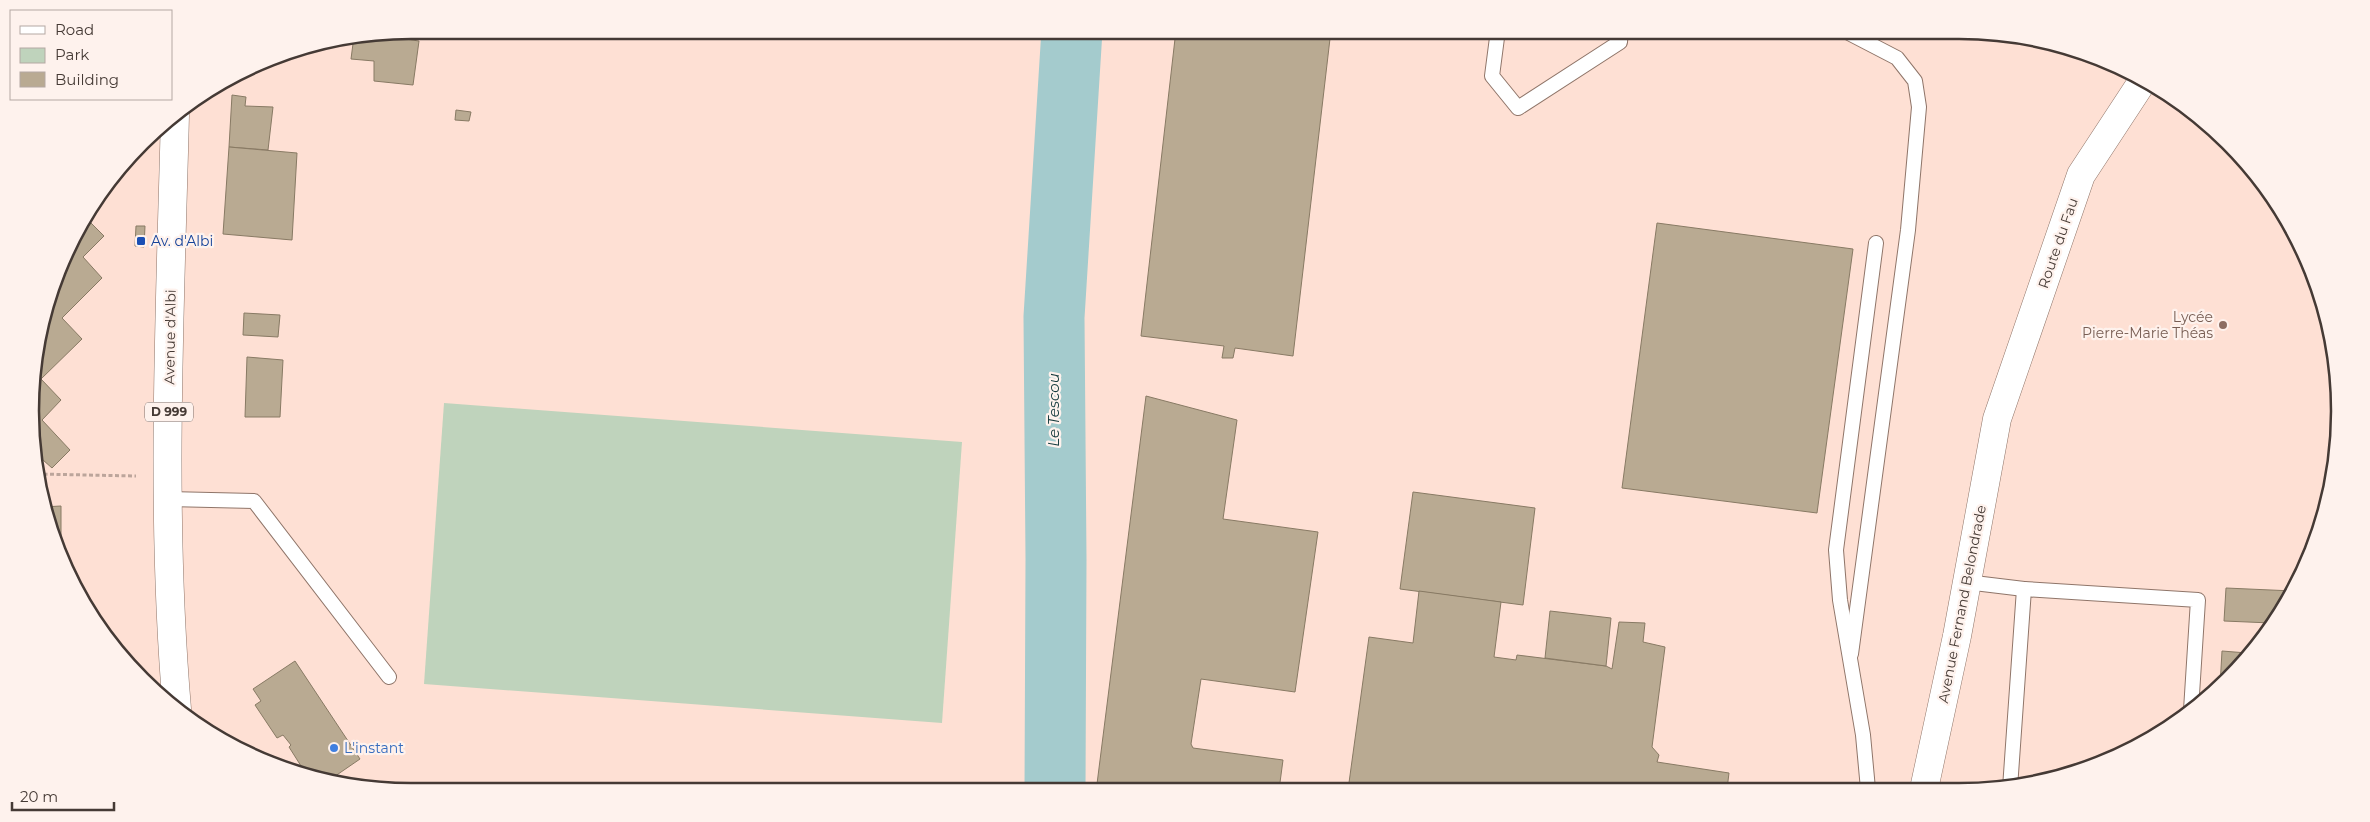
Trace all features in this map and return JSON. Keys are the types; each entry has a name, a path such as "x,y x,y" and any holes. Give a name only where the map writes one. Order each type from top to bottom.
{"street":[{"name":"Route du Fau","path":"1997,419 2081,175 2140,86"},
{"name":"Avenue d'Albi","path":"175,124 168,499 171,635 176,699"},
{"name":"Avenue Fernand Belondrade","path":"1925,783 1997,419"}],"lane":[{"path":"1497,39 1492,76 1518,108 1620,42 1620,39"},
{"path":"1850,654 1908,230 1919,107 1915,81 1897,58 1860,39"},
{"path":"1867,783 1863,735 1840,600 1836,550 1876,243"},
{"path":"168,499 254,501 389,677"},
{"path":"1966,582 2024,589 2198,600 2192,701"},
{"path":"2011,780 2024,589"}],"path":[{"path":"44,474 142,477"}],"green space":[{"path":"444,403 962,442 942,723 424,684"}],"building":[{"path":"406,39 419,41 413,85 374,81 374,61 351,59 353,43"},
{"path":"1175,39 1330,39 1293,356 1235,348 1233,358 1222,358 1224,346 1141,336"},
{"path":"232,95 246,97 245,106 273,107 268,150 229,147"},
{"path":"456,110 471,112 469,121 455,120"},
{"path":"229,147 297,153 292,240 223,234"},
{"path":"90,222 104,236 83,257 102,278 62,318 82,339 41,379 61,400 42,420 70,450 52,468 43,460 39,411 42,362 46,338 51,315 67,269"},
{"path":"1657,223 1853,249 1817,513 1622,488"},
{"path":"136,226 145,226 144,247 135,246"},
{"path":"244,313 280,315 278,337 243,335"},
{"path":"247,357 283,360 280,417 245,417"},
{"path":"1146,396 1237,420 1223,519 1318,532 1295,692 1201,679 1191,744 1193,748 1283,760 1280,783 1097,783"},
{"path":"1413,492 1535,508 1523,605 1400,589"},
{"path":"61,506 61,536 59,531 51,507"},
{"path":"2226,588 2285,591 2265,623 2224,621"},
{"path":"1419,591 1501,602 1494,657 1516,660 1517,655 1606,666 1612,669 1619,622 1645,623 1643,642 1665,647 1652,747 1659,755 1657,762 1729,773 1728,783 1349,783 1369,637 1413,643"},
{"path":"1550,611 1611,618 1606,666 1545,658"},
{"path":"2222,651 2242,653 2239,656 2221,675"},
{"path":"295,661 360,759 336,776 301,766 289,747 291,745 283,735 277,738 255,705 261,701 253,689"}],"waterway":[{"name":"Le Tescou","path":"1055,783 1054,317 1071,39"}],"place":[{"name":"Av. d'Albi","path":"141,241"},
{"name":"Lycée Pierre-Marie Théas","path":"2223,325"},
{"name":"L'instant","path":"334,748"}]}
